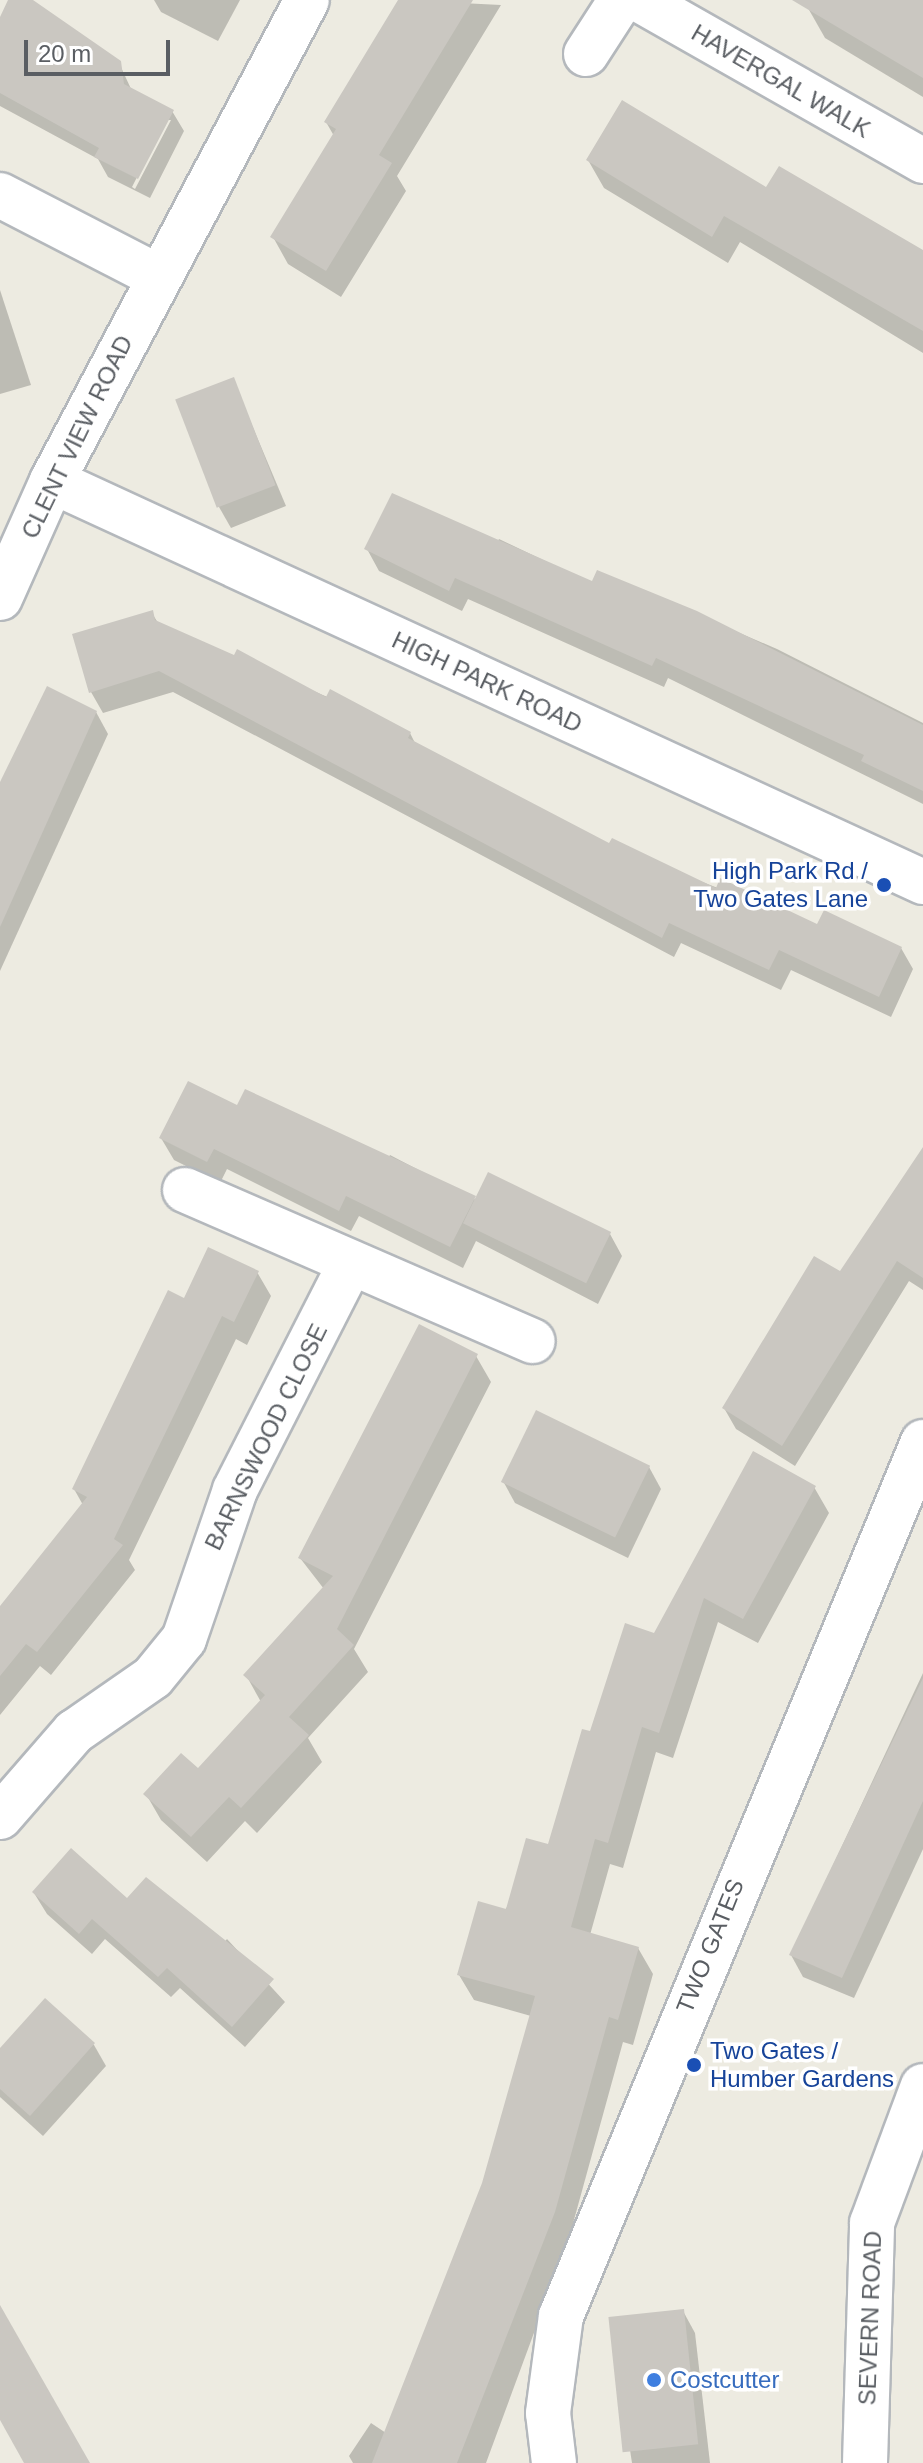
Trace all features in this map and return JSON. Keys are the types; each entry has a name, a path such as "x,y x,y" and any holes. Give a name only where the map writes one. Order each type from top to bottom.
{"street":[{"name":"CLENT VIEW ROAD","path":"0,598 52,481 157,276 307,0"},
{"path":"586,54 621,0"},
{"name":"HAVERGAL WALK","path":"640,0 923,161"},
{"path":"0,195 157,276"},
{"name":"HIGH PARK ROAD","path":"52,481 923,882"},
{"path":"185,1190 349,1266 533,1341"},
{"name":"BARNSWOOD CLOSE","path":"0,1817 74,1732 153,1677 184,1639 235,1490 349,1266"},
{"name":"TWO GATES","path":"554,2463 548,2413 561,2316 922,1446"},
{"name":"SEVERN ROAD","path":"865,2463 872,2223 923,2086"}],"building":[{"path":"8,0 33,0 121,61 124,84 174,110 138,179 94,157 99,148 0,93 0,17"},
{"path":"398,0 473,0 379,155 392,163 326,271 270,237 336,129 324,122"},
{"path":"792,0 923,0 923,78"},
{"path":"622,100 766,187 779,166 923,250 923,331 724,216 712,237 586,160"},
{"path":"234,377 276,485 217,508 175,400"},
{"path":"392,493 592,581 597,570 697,611 923,725 923,791 861,761 864,755 656,658 652,666 455,578 449,591 364,549"},
{"path":"153,610 155,620 234,655 237,649 326,697 330,689 411,732 408,738 609,843 612,838 716,888 720,878 817,924 824,910 902,947 879,997 779,950 769,970 669,923 662,938 159,671 89,693 72,634"},
{"path":"47,686 97,711 0,927 0,782"},
{"path":"188,1081 237,1105 245,1089 476,1196 450,1247 346,1196 339,1211 214,1149 207,1162 159,1138"},
{"path":"923,1147 923,1278 897,1261 782,1446 722,1408 814,1256 840,1271"},
{"path":"488,1172 611,1232 586,1283 463,1223"},
{"path":"208,1247 259,1271 234,1322 222,1316 114,1539 123,1545 37,1652 26,1644 0,1676 0,1606 87,1497 72,1489 168,1290 184,1298"},
{"path":"419,1324 478,1354 337,1629 354,1645 289,1717 309,1735 241,1808 229,1797 191,1837 143,1794 181,1753 198,1768 265,1695 243,1675 333,1576 298,1558"},
{"path":"536,1410 650,1466 615,1538 501,1482"},
{"path":"753,1451 816,1486 743,1619 704,1598 659,1733 642,1727 608,1843 595,1839 571,1927 639,1947 618,2020 609,2017 555,2212 457,2463 372,2463 482,2183 535,1996 457,1975 478,1901 506,1909 526,1838 548,1844 582,1729 590,1731 625,1623 654,1633"},
{"path":"923,1678 923,1801 842,1978 789,1955"},
{"path":"71,1848 127,1898 146,1877 274,1979 232,2027 167,1968 158,1977 92,1919 79,1934 32,1892"},
{"path":"45,1998 95,2043 30,2116 0,2089 0,2048"},
{"path":"0,2305 90,2463 24,2463 0,2420"},
{"name":"Costcutter","path":"684,2309 698,2444 623,2452 608,2317"}],"place":[{"name":"High Park Rd / Two Gates Lane","path":"884,885"},
{"name":"Two Gates / Humber Gardens","path":"694,2065"},
{"name":"Costcutter","path":"654,2380"}]}
